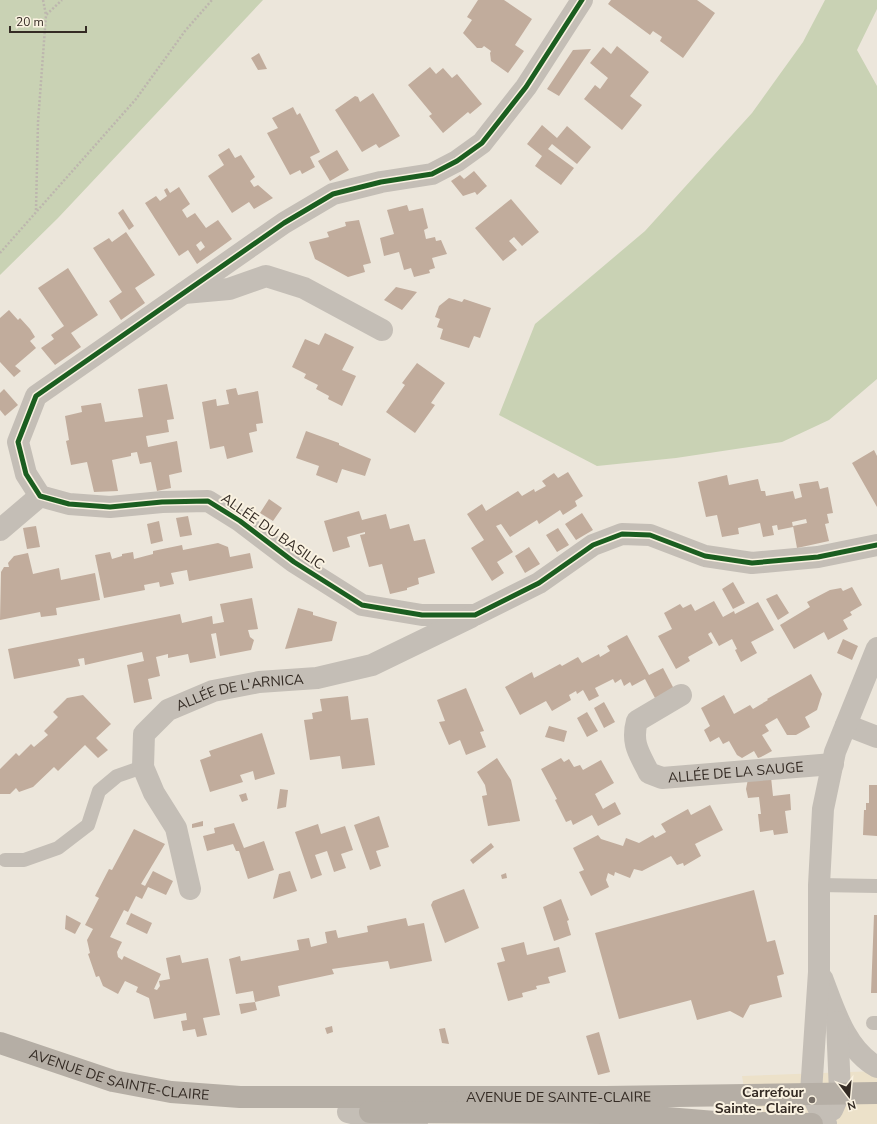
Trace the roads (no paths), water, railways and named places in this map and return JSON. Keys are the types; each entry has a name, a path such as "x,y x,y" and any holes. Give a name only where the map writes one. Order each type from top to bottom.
{"main road":[{"name":"AVENUE DE SAINTE-CLAIRE","path":"0,1043 113,1081 171,1092 240,1097 606,1097 811,1092 877,1092"},
{"name":"AVENUE DE SAINTE-CLAIRE","path":"240,1097 276,1106 348,1112 606,1113 715,1122 812,1124"}],"street":[{"path":"0,530 40,496 26,474 18,442 36,396 284,223 333,194 381,182 432,174 457,161 482,143 526,87 582,0"},
{"path":"182,294 229,289 266,276 304,288 382,330"},
{"name":"ALLÉE DU BASILIC","path":"40,496 69,504 110,507 162,502 208,501 240,521 294,562 362,605 422,615 475,615 539,583 593,545 622,534 650,536 706,556 752,563 818,557 877,544"},
{"name":"ALLÉE DE L'ARNICA","path":"190,889 176,828 154,793 143,767 144,734 168,710 213,691 259,682 317,678 372,665 475,615"},
{"path":"826,1124 811,1092 819,972 819,885 823,809 835,752 877,648"},
{"name":"ALLÉE DE LA SAUGE","path":"681,696 637,721 634,736 636,746 649,773 662,778 833,764"},
{"path":"846,725 877,737"},
{"path":"819,972 837,1018 858,1050 877,1066"},
{"path":"826,1124 840,1092 837,1018"},
{"name":"AVENUE DE SAINTE-CLAIRE","path":"348,1112 380,1120 417,1124"}],"lane":[{"path":"5,860 24,860 58,848 88,825 99,791 117,776 143,767"},
{"path":"819,885 877,886"}],"place":[{"name":"Carrefour Sainte- Claire","path":"812,1100"}]}
